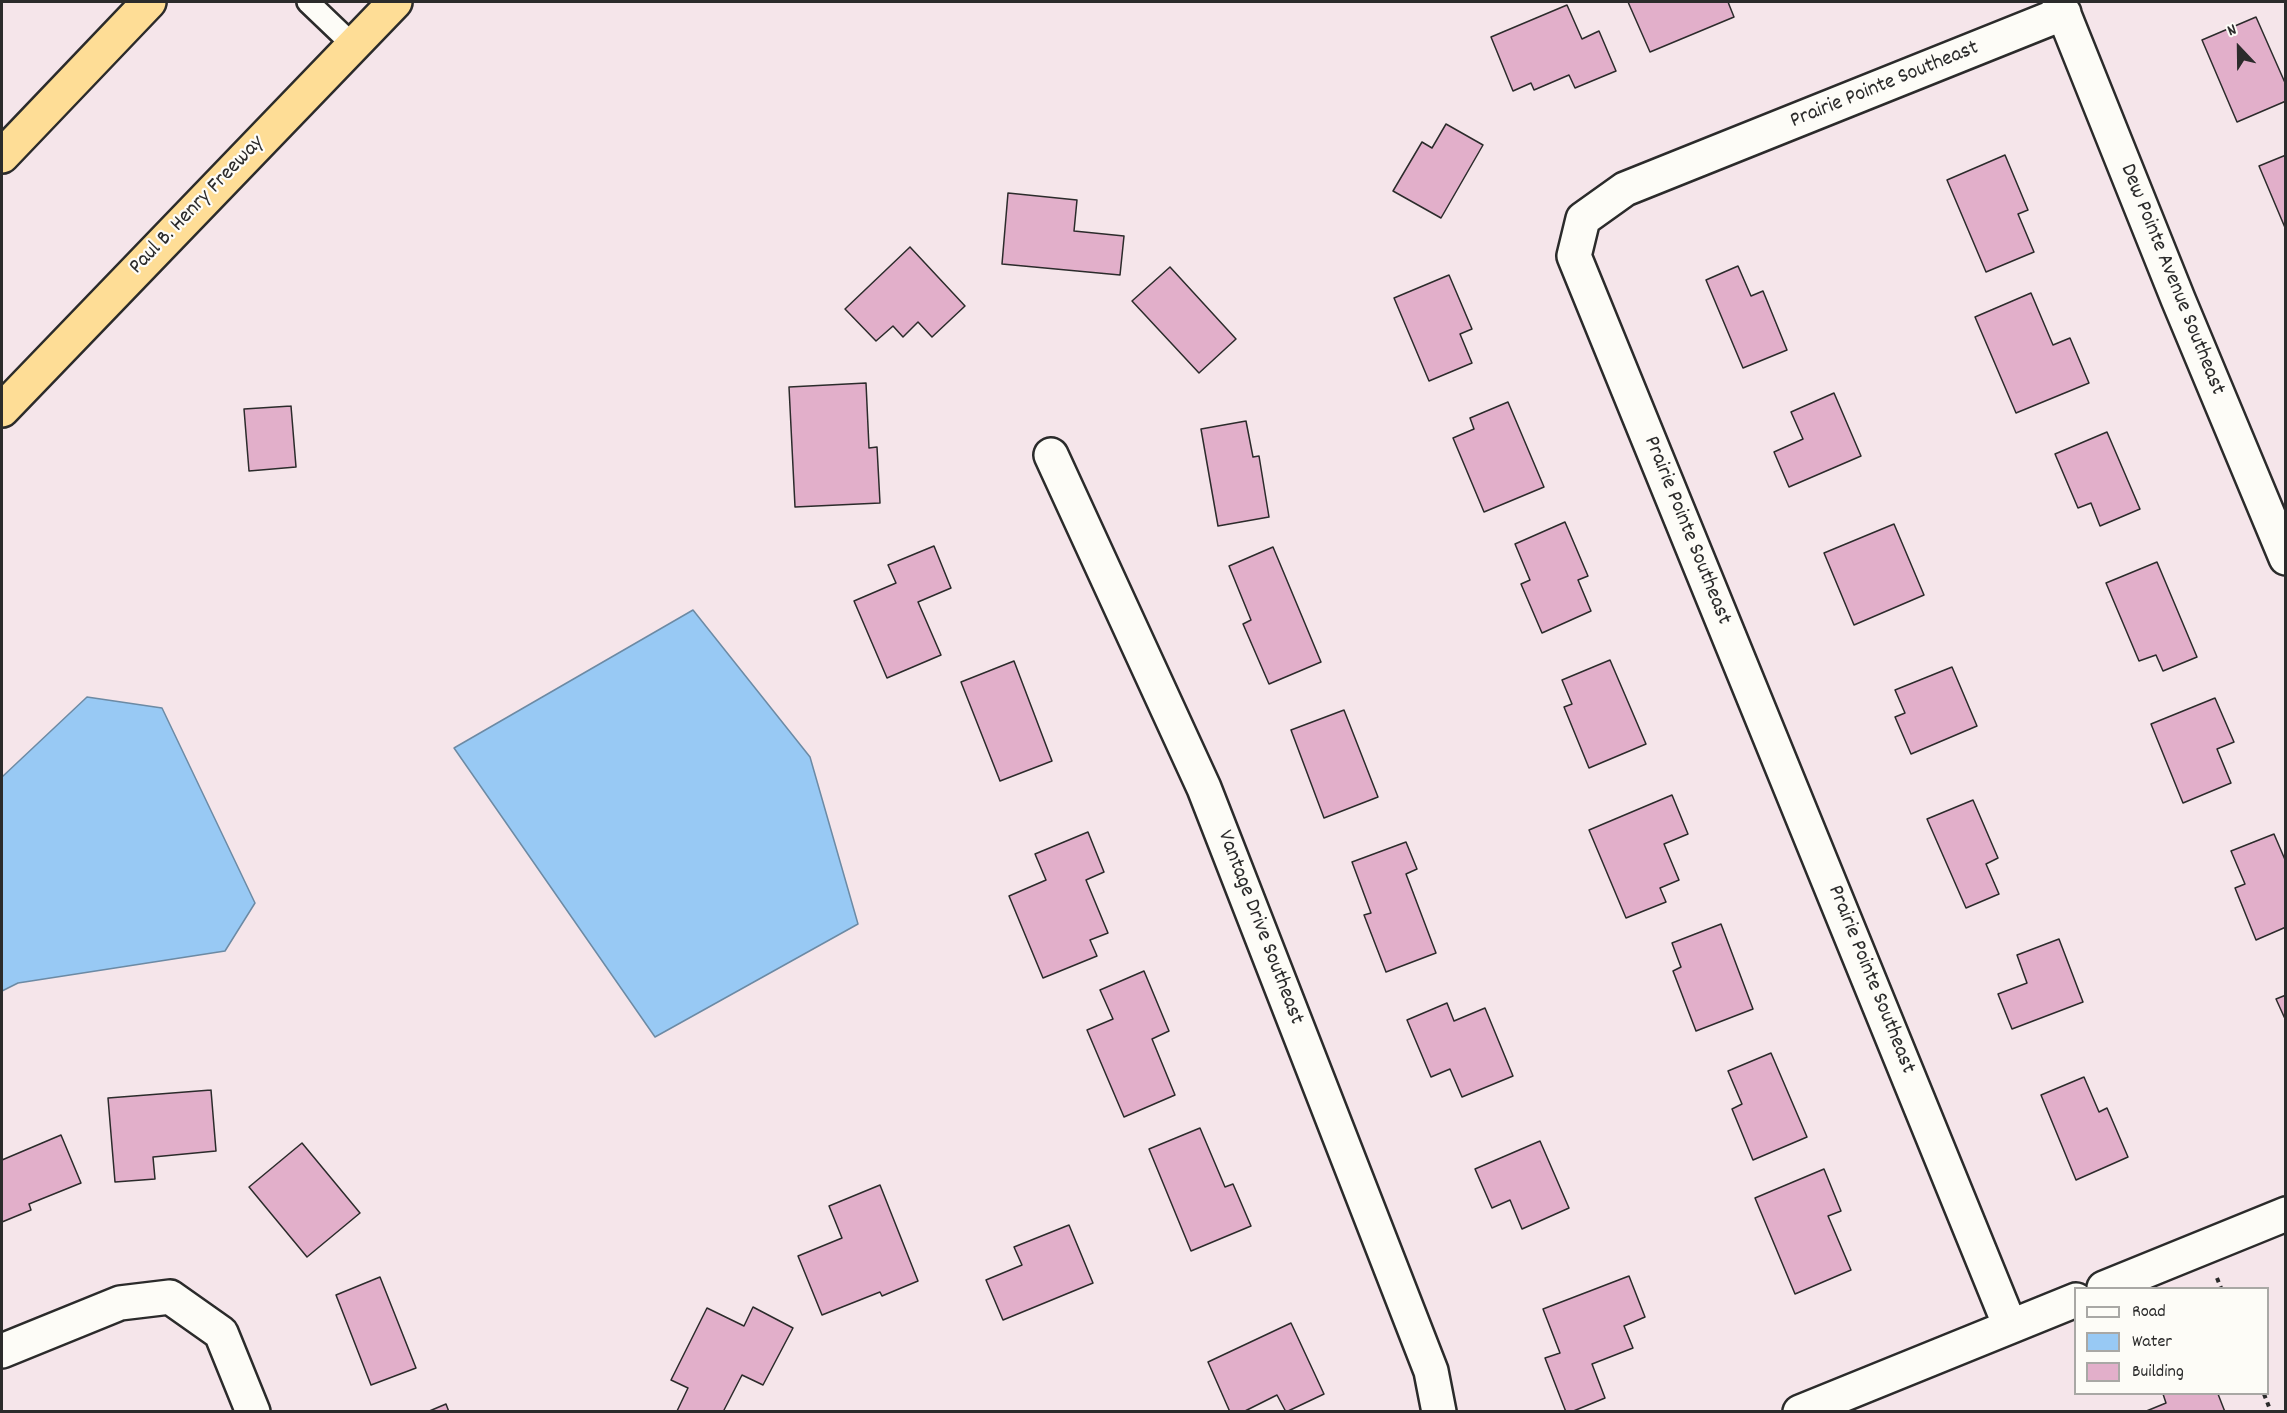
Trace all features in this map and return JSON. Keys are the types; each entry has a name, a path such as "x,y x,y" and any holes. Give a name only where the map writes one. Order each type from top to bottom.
{"highway":[{"path":"2,156 149,2"},
{"name":"Paul B. Henry Freeway","path":"2,410 395,2"}],"street":[{"name":"Dew Pointe Avenue Southeast","path":"2061,8 2178,299 2286,558"},
{"name":"Prairie Pointe Southeast","path":"2010,1326 1574,256 1583,219 1625,189 2061,8"},
{"name":"Vantage Drive Southeast","path":"1051,455 1204,788 1431,1371 1439,1412"},
{"path":"2106,1287 2286,1214"},
{"path":"2,1351 120,1303 170,1297 221,1333 253,1412"},
{"path":"1800,1412 2074,1301"}],"lane":[{"path":"308,2 353,45"}],"path":[{"path":"2264,1395 2271,1412"}],"water":[{"path":"693,610 810,757 858,924 655,1037 454,748"},
{"path":"87,697 162,708 255,903 225,951 18,983 2,991 2,777"}],"building":[{"path":"1628,2 1728,2 1734,17 1650,52"},
{"path":"1567,5 1582,39 1599,31 1616,71 1575,88 1569,75 1534,90 1531,83 1513,91 1491,37"},
{"path":"2256,17 2286,85 2286,101 2237,122 2202,40"},
{"path":"1446,124 1483,145 1441,218 1393,191 1422,142 1432,148"},
{"path":"2005,155 2028,210 2018,214 2034,252 1986,272 1947,180"},
{"path":"2286,155 2286,230 2259,166"},
{"path":"1008,193 1077,200 1074,231 1124,236 1120,275 1002,264"},
{"path":"910,247 965,306 932,337 918,322 903,337 893,326 876,341 845,309"},
{"path":"1738,266 1751,296 1763,291 1787,350 1743,368 1706,280"},
{"path":"1170,267 1236,339 1199,373 1132,301"},
{"path":"1449,275 1472,329 1460,334 1472,363 1429,381 1394,298"},
{"path":"2031,293 2053,345 2070,338 2089,383 2016,413 1975,317"},
{"path":"866,383 869,448 877,447 880,503 795,507 789,387"},
{"path":"1834,393 1861,456 1789,487 1774,452 1803,439 1791,412"},
{"path":"1508,402 1544,487 1484,512 1453,438 1474,429 1470,418"},
{"path":"291,406 296,467 249,471 244,409"},
{"path":"1246,421 1253,457 1259,456 1269,517 1218,526 1201,429"},
{"path":"2107,432 2140,509 2100,526 2091,503 2078,508 2055,454"},
{"path":"1565,522 1588,576 1578,580 1591,611 1542,633 1521,584 1530,580 1515,544"},
{"path":"1894,524 1924,595 1854,625 1824,553"},
{"path":"934,546 951,588 918,602 941,655 887,678 854,601 896,583 888,565"},
{"path":"1273,547 1321,662 1269,684 1243,624 1251,620 1229,566"},
{"path":"2157,562 2197,657 2163,671 2156,655 2139,661 2106,583"},
{"path":"1610,660 1646,744 1589,768 1564,707 1572,704 1562,680"},
{"path":"1014,661 1052,761 1000,781 961,682"},
{"path":"1952,667 1977,726 1911,754 1895,717 1905,713 1895,690"},
{"path":"2215,698 2234,742 2217,749 2231,783 2183,803 2151,724"},
{"path":"1344,710 1378,797 1324,818 1291,730"},
{"path":"1672,795 1688,834 1664,844 1679,880 1660,888 1666,902 1626,918 1589,830"},
{"path":"1973,800 1998,858 1986,864 1999,894 1966,908 1927,819"},
{"path":"1088,832 1104,872 1086,880 1108,933 1090,940 1097,956 1043,978 1009,896 1046,880 1035,854"},
{"path":"2274,834 2286,862 2286,927 2256,940 2235,888 2245,884 2231,851"},
{"path":"1406,842 1417,869 1406,874 1436,953 1386,972 1364,915 1371,913 1352,862"},
{"path":"1721,924 1753,1009 1696,1031 1673,971 1681,967 1672,943"},
{"path":"2059,939 2083,1002 2012,1029 1998,994 2027,983 2017,955"},
{"path":"1144,971 1169,1031 1152,1039 1175,1095 1124,1117 1087,1030 1113,1019 1100,990"},
{"path":"2286,995 2286,1021 2276,999"},
{"path":"1447,1003 1454,1021 1485,1008 1513,1076 1462,1097 1450,1069 1431,1077 1407,1020"},
{"path":"1771,1053 1807,1137 1753,1160 1732,1109 1742,1104 1728,1071"},
{"path":"2084,1077 2099,1112 2107,1108 2128,1157 2076,1180 2041,1095"},
{"path":"211,1090 216,1151 153,1157 155,1179 115,1182 108,1098"},
{"path":"1200,1128 1225,1187 1233,1184 1251,1226 1191,1251 1149,1149"},
{"path":"61,1135 81,1183 29,1204 31,1210 2,1222 2,1160"},
{"path":"1540,1141 1569,1208 1522,1229 1510,1200 1492,1208 1475,1169"},
{"path":"302,1143 360,1213 307,1257 249,1187"},
{"path":"1824,1169 1841,1211 1828,1216 1851,1270 1795,1294 1755,1198"},
{"path":"880,1185 918,1281 882,1296 880,1292 822,1315 798,1256 842,1238 829,1206"},
{"path":"1069,1225 1093,1283 1003,1320 986,1280 1022,1265 1014,1247"},
{"path":"1629,1276 1645,1317 1624,1326 1633,1348 1592,1364 1605,1398 1566,1412 1545,1358 1560,1353 1543,1309"},
{"path":"380,1277 416,1368 371,1385 336,1295"},
{"path":"753,1307 793,1328 763,1385 742,1375 723,1412 677,1411 688,1388 671,1380 707,1308 744,1326"},
{"path":"1291,1323 1324,1394 1286,1412 1277,1395 1243,1412 1230,1412 1208,1362"},
{"path":"2163,1395 2218,1395 2225,1412 2144,1412 2166,1403"},
{"path":"446,1404 449,1412 427,1412"}]}
